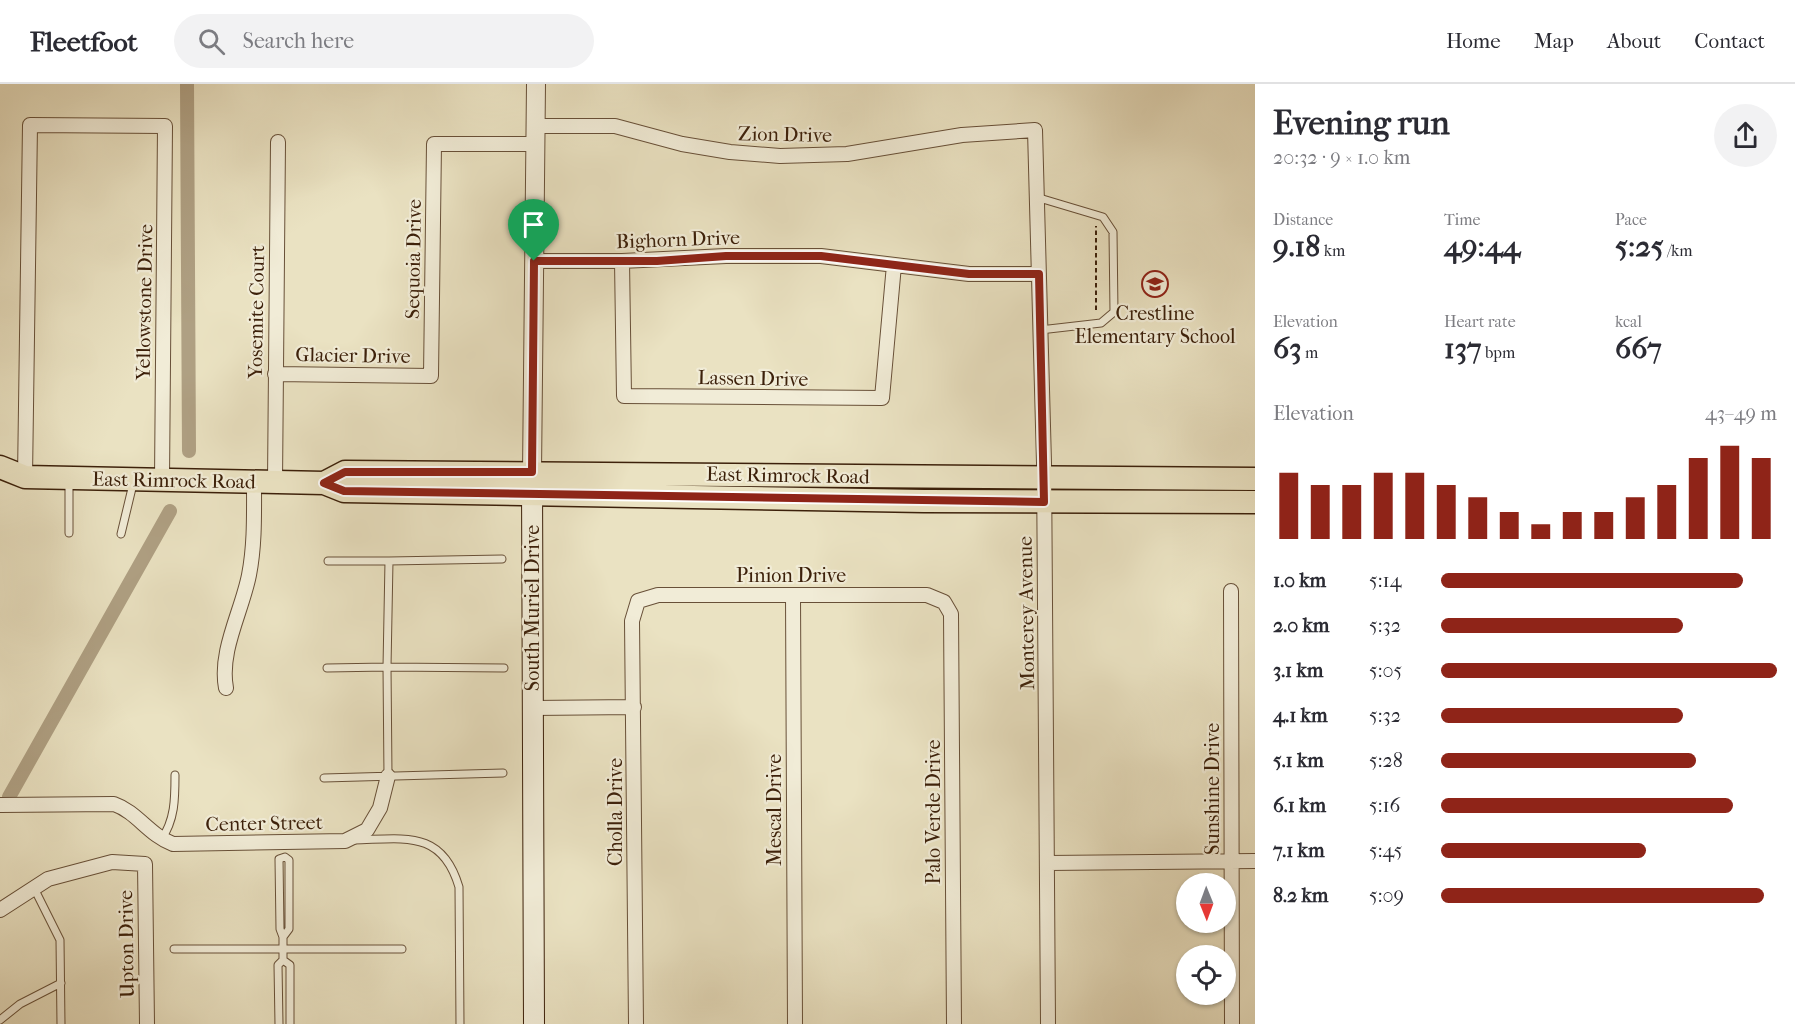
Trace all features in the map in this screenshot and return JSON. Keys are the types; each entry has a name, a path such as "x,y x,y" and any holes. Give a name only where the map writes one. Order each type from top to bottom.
{"main road":[{"name":"East Rimrock Road","path":"0,467 25,477 324,483 344,491 531,496 1255,502"},
{"name":"East Rimrock Road","path":"324,483 345,472 1255,479"},
{"name":"South Muriel Drive","path":"532,472 534,1024"},
{"name":"East Rimrock Road","path":"0,488 25,477"}],"street":[{"name":"South Muriel Drive","path":"532,472 536,84"},
{"name":"Yellowstone Drive","path":"25,477 30,125 165,126 162,480"},
{"name":"Zion Drive","path":"434,144 615,126 682,144 730,153 780,156 847,154 962,135 1035,130"},
{"name":"Monterey Avenue","path":"1035,130 1044,479 1048,1024"},
{"name":"Yosemite Court","path":"226,688 222,671 249,577 265,482 274,374 278,142"},
{"name":"Sequoia Drive","path":"431,376 434,144"},
{"name":"Bighorn Drive","path":"534,261 821,256 969,274 1039,274"},
{"name":"Lassen Drive","path":"622,261 624,396 882,398 894,265"},
{"name":"Glacier Drive","path":"274,374 431,376"},
{"name":"Sunshine Drive","path":"1231,591 1232,1024"},
{"name":"Pinion Drive","path":"638,601 658,594 927,595 944,602"},
{"name":"Mescal Drive","path":"793,595 795,1024"},
{"name":"Cholla Drive","path":"636,1024 632,621 638,601"},
{"name":"Palo Verde Drive","path":"944,602 951,614 954,1024"},
{"path":"533,708 634,707"},
{"name":"Center Street","path":"161,840 173,844 345,841 367,830 380,808 388,776"},
{"path":"0,805 114,804 128,809 161,840"},
{"path":"1048,863 1255,861"},
{"name":"Upton Drive","path":"34,888 48,879 112,862 145,864 147,1024"},
{"path":"0,910 34,888"}],"lane":[{"path":"1036,197 1103,217 1113,232 1114,312 1101,323 1040,330"},
{"path":"69,478 69,533"},
{"path":"122,534 134,479"},
{"path":"328,561 502,559"},
{"path":"388,561 388,776"},
{"path":"327,669 504,668"},
{"path":"324,778 503,773"},
{"path":"161,840 168,831 175,803 175,775"},
{"path":"345,841 417,839 432,845 445,856 454,870 459,887 460,1024"},
{"path":"285,842 285,857 289,860 289,929 283,937 283,949 284,960 290,965 290,1024"},
{"path":"34,888 60,940 61,1024"},
{"path":"174,949 402,949"},
{"path":"279,1024 278,964 284,960"},
{"path":"0,1020 43,990 61,983"}],"path":[{"path":"1096,310 1096,226 1103,217"}],"waterway":[{"path":"187,84 189,451"},
{"path":"9,797 170,511"}],"place":[{"name":"Crestline Elementary School","path":"1155,284"}],"route":[{"path":"726,256 821,256 969,274 1039,274 1044,502 531,496 344,491 324,483 345,472 532,472 534,261 657,261 726,256"}]}
